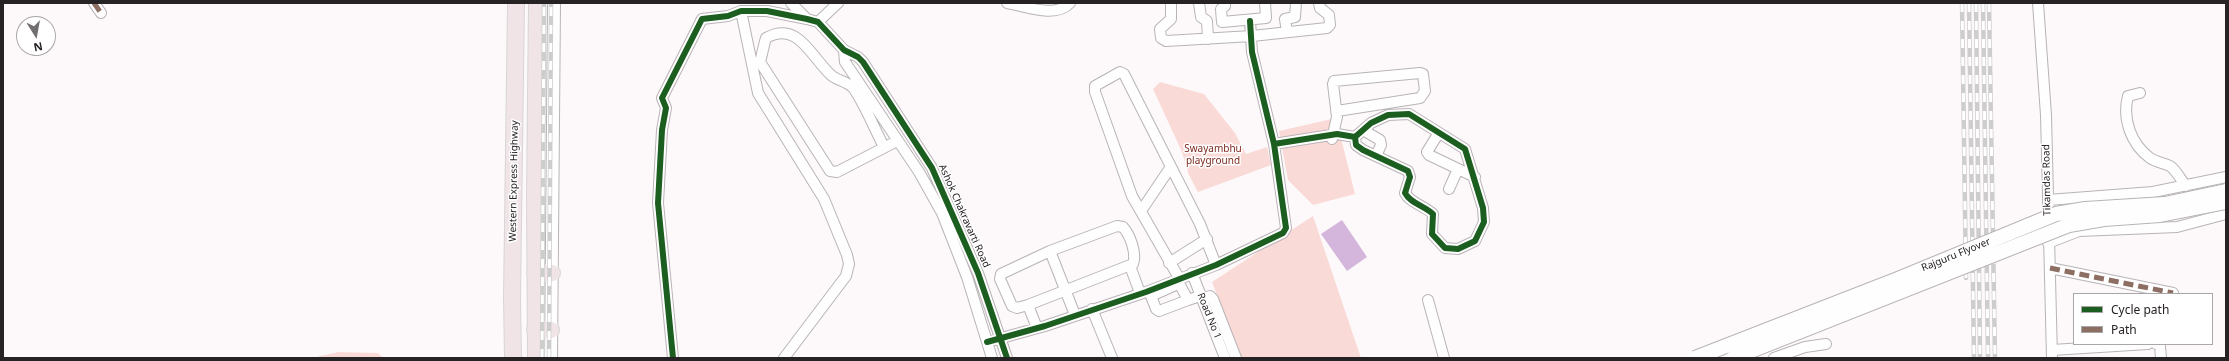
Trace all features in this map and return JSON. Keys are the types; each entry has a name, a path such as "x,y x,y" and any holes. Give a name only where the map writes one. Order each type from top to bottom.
{"highway":[{"name":"Western Express Highway","path":"513,358 512,298 516,3"},
{"path":"536,358 535,273 537,3"},
{"path":"535,273 552,273"},
{"path":"535,329 551,330"}],"main road":[{"name":"Rajguru Flyover","path":"1695,358 1898,279 2056,214 2085,209 2165,204 2226,191"},
{"name":"Rajguru Flyover","path":"1733,358 2058,228 2104,219 2160,214 2226,202"}],"street":[{"path":"94,3 101,13"},
{"path":"552,358 554,3"},
{"path":"791,3 807,19"},
{"path":"673,358 658,203 662,130 666,108 662,98 702,19 728,16 741,11 767,11 818,22 838,3"},
{"path":"1007,3 1039,10 1060,10 1070,3"},
{"path":"1171,3 1172,19 1160,29 1161,38 1166,41 1252,36 1329,27 1329,15 1320,8 1319,3"},
{"path":"1199,3 1201,17 1207,21 1208,39"},
{"path":"1224,38 1221,9 1225,6 1225,3"},
{"path":"1265,3 1268,34"},
{"path":"1287,32 1285,19 1295,16 1296,3"},
{"name":"Tikamdas Road","path":"2038,3 2046,115 2048,243 2052,354"},
{"path":"741,11 758,93 824,199 847,255 849,264 846,276 784,358"},
{"path":"1222,22 1250,21 1266,18"},
{"path":"987,342 1037,328 1140,293 1216,265 1283,233 1286,228 1274,146 1252,52 1250,21"},
{"name":"Ashok Chakravarti Road","path":"818,22 844,50 858,57 863,62 932,168 978,273 1007,358"},
{"path":"884,147 853,88 829,73 799,38 783,33 773,34 766,38 764,44 765,50 760,62 830,170 837,172 897,141"},
{"name":"Ashok Chakravarti Road","path":"844,50 845,62 919,172 942,213 968,277 992,358"},
{"path":"836,78 863,62"},
{"path":"1179,278 1169,263 1132,196 1095,92 1095,86 1120,72 1124,74 1207,239 1216,265"},
{"path":"1334,135 1337,111 1333,84 1334,81 1420,73 1423,74 1425,91 1420,98 1337,111"},
{"path":"2140,93 2128,96 2126,102 2128,128 2137,146 2151,158 2171,167 2186,186"},
{"path":"878,113 891,106"},
{"path":"1274,146 1334,135 1355,137 1370,123 1388,115 1409,114 1438,134 1465,149 1475,177 1483,208 1484,222 1475,241 1458,249 1445,248 1432,234 1433,214 1426,207 1408,198 1405,193 1410,177 1408,171 1363,150 1356,145 1355,137"},
{"path":"1363,130 1380,140 1381,144 1376,156"},
{"path":"1438,134 1427,152 1429,155 1475,177"},
{"path":"919,172 932,168"},
{"path":"1141,211 1170,168"},
{"path":"1449,189 1458,169"},
{"path":"2048,200 2153,192 2226,177"},
{"path":"2048,243 2079,231 2177,227 2226,214"},
{"path":"1117,226 1123,227 1128,233 1135,258 1130,266 1017,308 1012,306 1000,277 1001,274 1050,251 1117,226"},
{"path":"1169,263 1207,239"},
{"path":"1050,251 1075,315"},
{"path":"1130,266 1140,293"},
{"path":"2050,268 2173,293"},
{"name":"Road No 1","path":"1192,273 1201,297 1229,355"},
{"path":"1188,300 1210,296 1213,299 1228,331 1229,355"},
{"path":"1428,300 1444,358"},
{"path":"1028,305 1037,328"},
{"path":"1092,309 1112,358"},
{"path":"1774,358 1804,347 1826,344"},
{"path":"2052,354 2138,345"},
{"path":"2158,345 2160,346 2161,358"}],"green space":[{"name":"Swayambhu playground","path":"1160,82 1204,94 1235,133 1246,154 1267,147 1271,165 1198,192 1189,175 1182,152 1153,89"},
{"path":"1336,118 1355,194 1313,205 1288,180 1279,131"},
{"path":"1313,216 1361,358 1241,358 1212,282"},
{"path":"338,352 378,353 383,358 312,358"}],"shaded area":[{"path":"1342,220 1367,257 1347,271 1321,234"}],"railway":[{"path":"542,358 544,3"},
{"path":"549,358 551,3"},
{"path":"1962,3 1966,278"},
{"path":"1969,3 1974,358"},
{"path":"1976,3 1980,358"},
{"path":"1983,3 1988,358"},
{"path":"1989,3 1995,358"}],"marked path":[{"path":"94,3 101,13"},
{"path":"2050,268 2173,293"}],"cycle path":[{"path":"673,358 658,203 662,130 666,108 662,98 702,19 728,16 741,11 767,11 818,22 844,50 858,57 863,62 932,168 978,273 1007,358"},
{"path":"987,342 1045,326 1146,292 1216,265 1283,233 1286,228 1274,144 1252,52 1250,21"},
{"path":"1274,144 1337,134 1355,137 1371,123 1388,115 1409,114 1465,149 1483,208 1484,222 1475,241 1458,249 1445,248 1432,234 1433,214 1414,202 1405,193 1410,177 1408,171 1363,150 1356,145 1355,137"}]}
